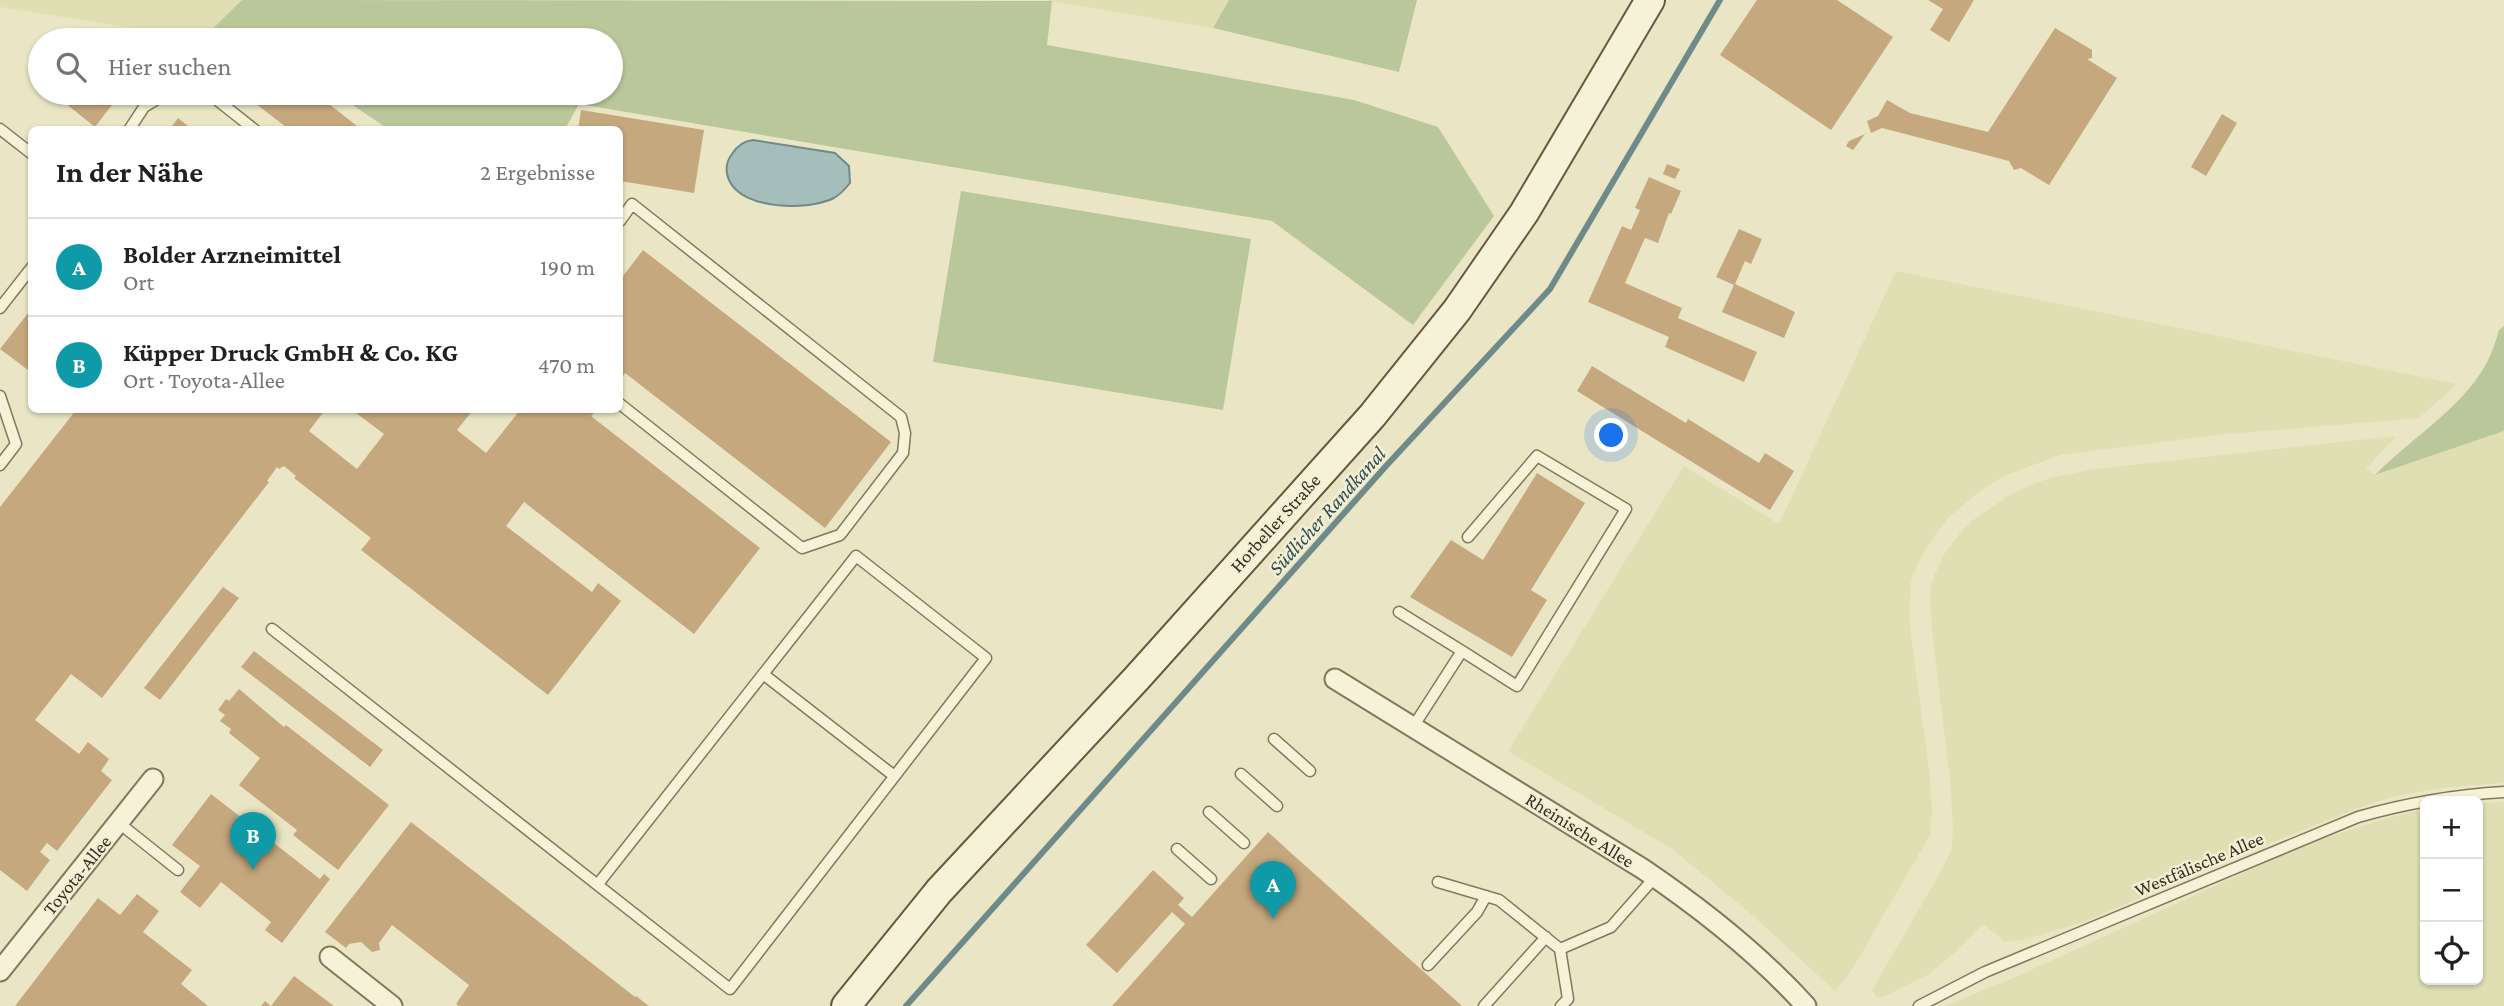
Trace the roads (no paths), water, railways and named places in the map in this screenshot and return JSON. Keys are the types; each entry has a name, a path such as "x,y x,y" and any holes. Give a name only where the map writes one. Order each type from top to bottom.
{"main road":[{"name":"Horbeller Straße","path":"846,1006 939,891 1137,678 1363,426 1457,310 1524,213 1650,0"}],"street":[{"name":"Rheinische Allee","path":"1335,679 1655,877 1719,923 1806,1006"},
{"name":"Toyota-Allee","path":"3,963 153,779"},
{"path":"330,957 392,1006"}],"lane":[{"path":"132,126 147,105"},
{"path":"223,105 250,126"},
{"path":"0,129 28,151"},
{"path":"623,216 632,204 901,417 905,433 903,453 840,535 802,548 623,406"},
{"path":"0,308 28,272"},
{"path":"0,396 16,444 0,465"},
{"path":"1399,612 1517,686 1626,509 1537,456 1468,537"},
{"path":"272,629 730,989 986,658 856,556 598,884"},
{"path":"1413,727 1462,651"},
{"path":"763,674 893,775"},
{"path":"1273,739 1310,771"},
{"path":"1241,774 1277,806"},
{"name":"Westfälische Allee","path":"1920,1006 1985,972 2358,817 2403,804 2458,795 2504,792"},
{"path":"1209,812 1244,843"},
{"path":"119,823 178,870"},
{"path":"1177,849 1211,879"},
{"path":"1560,949 1611,927 1655,877"},
{"path":"1438,882 1499,900 1560,949 1568,999 1561,1006"},
{"path":"1428,965 1477,912 1486,896"},
{"path":"1484,1006 1546,937"}],"water":[{"path":"753,140 835,153 849,166 850,183 834,198 808,205 777,205 747,197 736,190 729,180 727,167 736,149"}],"waterway":[{"name":"Südlicher Randkanal","path":"906,1006 1386,466 1550,289 1720,0"}],"place":[{"name":"Küpper Druck GmbH & Co. KG","path":"253,870"},
{"name":"Bolder Arzneimittel","path":"1273,919"}]}
